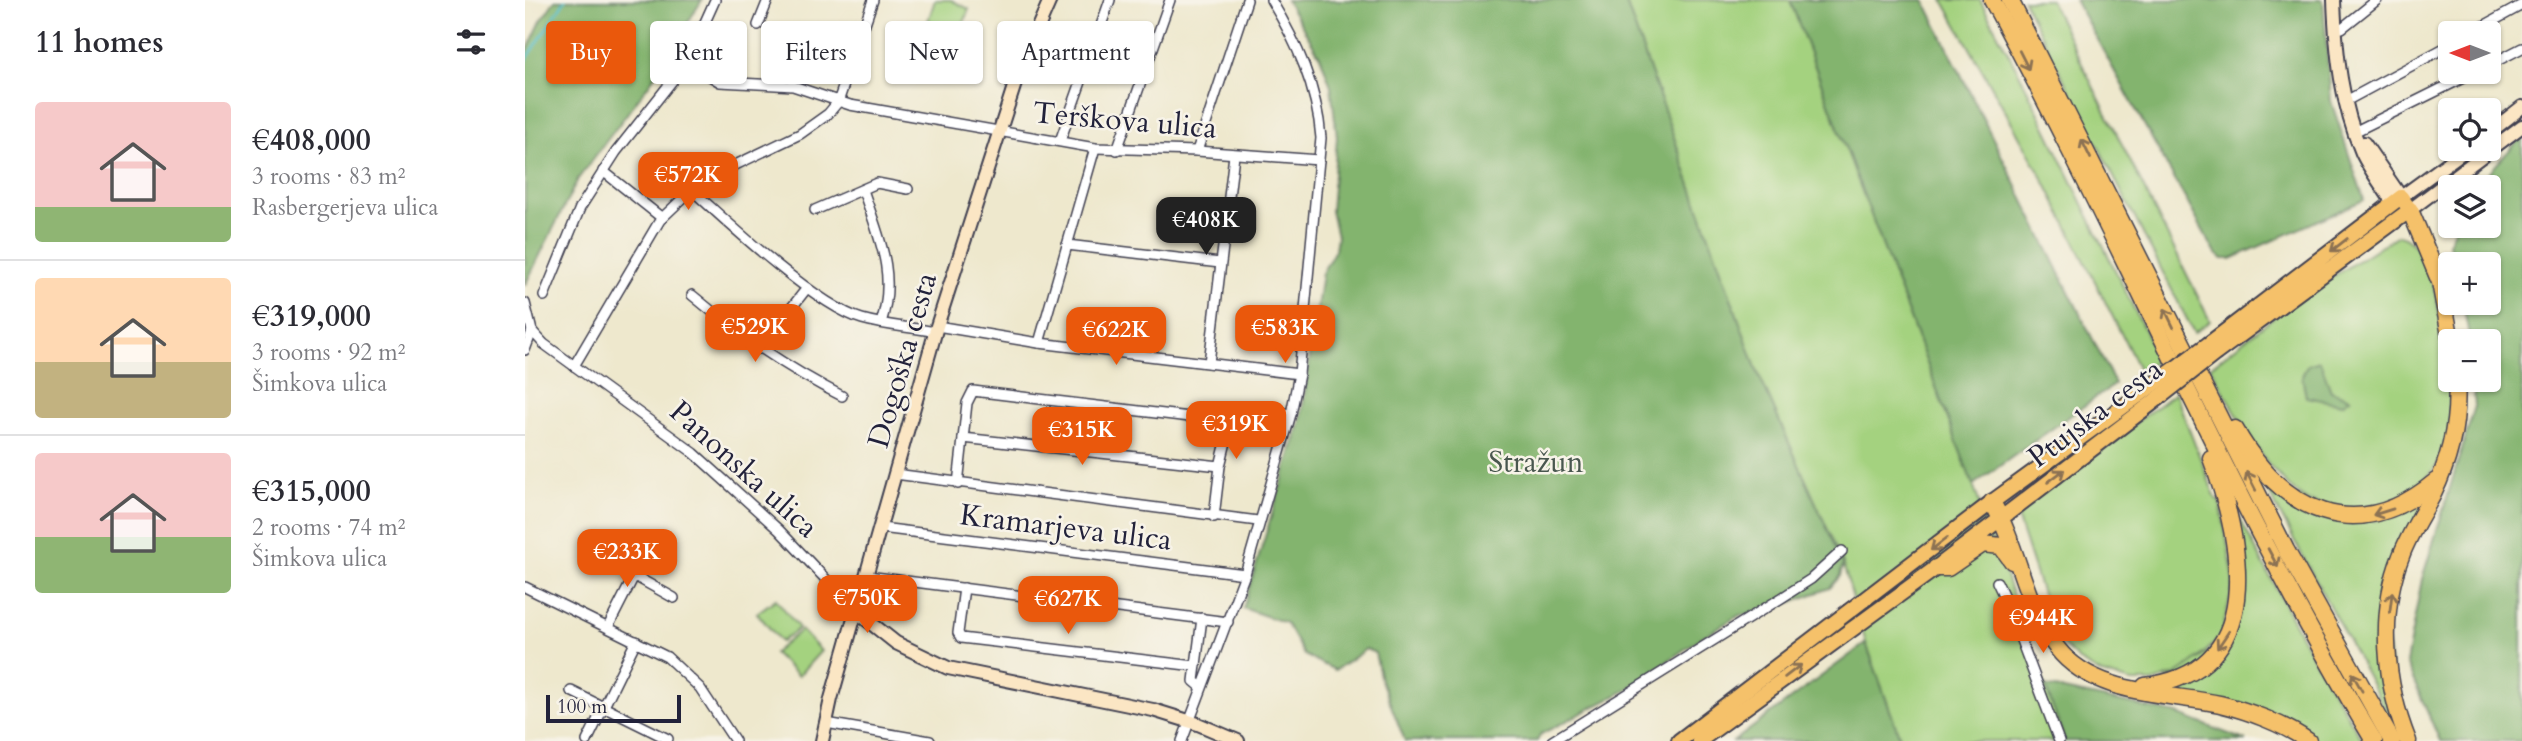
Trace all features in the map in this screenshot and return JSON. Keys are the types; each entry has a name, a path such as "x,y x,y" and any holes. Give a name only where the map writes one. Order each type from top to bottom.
{"highway":[{"path":"1992,0 2203,406 2392,741"},
{"path":"2010,0 2203,406 2343,690 2374,741"},
{"path":"2401,207 2441,282 2449,329"},
{"path":"2408,741 2391,686 2387,638 2392,592 2400,558 2441,477 2456,427 2456,392"},
{"path":"2203,406 2223,408 2243,444 2280,488 2319,511 2346,517 2375,514 2401,506 2441,477"},
{"path":"2130,687 2165,683 2200,665 2224,639 2236,609 2239,586 2231,526 2218,477 2197,428 2203,406"},
{"path":"1993,502 2038,617 2059,650 2084,672 2111,684 2224,705 2263,719 2308,741"},
{"path":"1936,568 1948,568 1973,549 1993,544 2001,546 2023,578"}],"main road":[{"name":"Ptujska cesta","path":"1699,741 1936,568 2156,391 2401,207"},
{"name":"Ptujska cesta","path":"1678,741 1993,502 2156,391"}],"street":[{"path":"706,21 715,0"},
{"path":"758,25 768,0"},
{"path":"574,366 662,218 691,189 816,125 838,102 873,0"},
{"name":"Dogoška cesta","path":"823,741 937,329 1019,71 1050,0"},
{"path":"1060,141 1110,0"},
{"path":"1117,150 1170,0"},
{"path":"1197,150 1247,0"},
{"path":"1182,741 1245,574 1258,521 1291,414 1299,374 1320,127 1314,93 1294,42 1271,0"},
{"path":"2334,0 2344,102 2363,154 2401,207"},
{"path":"2335,29 2342,28 2377,0"},
{"path":"2493,21 2522,5"},
{"path":"2501,59 2522,48"},
{"path":"2344,102 2438,51"},
{"name":"Terškova ulica","path":"747,83 793,86 838,102 999,133 1095,148 1197,150 1319,160"},
{"path":"544,296 580,208 603,171 670,84"},
{"path":"2356,131 2451,84"},
{"path":"2501,124 2522,107"},
{"name":"Ptujska cesta","path":"2401,207 2522,126"},
{"path":"1039,343 1095,148"},
{"path":"1209,363 1234,155"},
{"name":"Ptujska cesta","path":"2401,207 2453,161"},
{"path":"603,171 662,218"},
{"path":"815,210 877,183 908,189"},
{"path":"691,189 807,288 844,312 881,323 1299,374"},
{"path":"863,190 889,272 888,302 881,323"},
{"path":"1067,245 1220,263"},
{"path":"759,349 807,288"},
{"path":"692,295 759,349 790,369 842,396"},
{"path":"525,303 532,331 525,350"},
{"name":"Panonska ulica","path":"532,331 544,344 654,422 717,473 779,530 857,612 895,643 948,668 1153,710 1188,720 1238,741"},
{"path":"958,484 969,395 973,391 1231,422"},
{"path":"1214,517 1220,466 1231,422 1242,409 1291,414"},
{"path":"963,438 1220,466"},
{"path":"895,474 1258,521"},
{"name":"Kramarjeva ulica","path":"881,528 1245,574"},
{"path":"1552,741 1811,579 1842,551"},
{"path":"599,556 674,598"},
{"path":"608,627 634,576"},
{"path":"867,576 1228,622"},
{"path":"1997,582 2059,741"},
{"path":"525,587 667,657 700,688 735,741"},
{"path":"964,588 958,633 961,638 1195,666"},
{"path":"1201,687 1194,681 1202,618"},
{"path":"587,741 636,641"},
{"path":"571,691 668,739"},
{"path":"826,723 930,741"}],"green space":[{"path":"555,0 702,0 689,21 650,21 650,83 578,179 525,285 525,55 541,21"},
{"path":"935,0 951,0 969,9 965,21 928,21"},
{"name":"Stražun","path":"1286,0 1625,0 1757,371 1843,564 1840,576 1830,588 1758,614 1740,615 1705,635 1625,691 1541,734 1537,741 1405,741 1381,680 1375,653 1366,649 1335,670 1304,655 1286,623 1243,608 1301,420 1322,273 1335,250 1337,236 1331,211 1337,137 1331,86 1320,56"},
{"path":"1625,0 1790,0 1973,485 2065,741 1901,741 1866,643 1843,564 1757,371"},
{"path":"1790,0 1924,0 2115,384 1973,485"},
{"path":"1943,0 1980,0 2023,81 2158,358 2141,373 2044,180"},
{"path":"2023,0 2050,0 2210,321 2194,333"},
{"path":"2075,0 2323,0 2331,101 2364,200 2231,259 2223,259 2216,254"},
{"path":"2522,136 2522,741 2440,741 2406,663 2422,579 2475,406 2474,392 2501,392 2501,329 2468,329 2465,315 2501,315 2501,252 2451,252 2449,243 2451,238 2501,238 2501,175 2487,175"},
{"path":"2398,235 2413,244 2425,265 2436,295 2443,329 2438,329 2438,392 2450,392 2446,447 2436,466 2424,480 2387,505 2367,509 2325,509 2305,499 2287,485 2257,448 2210,367 2293,302"},
{"path":"2320,361 2331,391 2350,398 2342,404 2306,397 2302,376 2307,365"},
{"path":"2175,393 2216,499 2220,501 2234,581 2221,637 2184,672 2153,682 2132,682 2102,674 2081,662 2063,645 2053,628 2018,520 2025,506"},
{"path":"2266,480 2280,492 2375,521 2406,510 2427,495 2383,612 2402,741 2263,482"},
{"path":"2234,508 2310,653 2363,741 2316,741 2158,687 2232,636"},
{"path":"776,599 799,628 781,642 757,613"},
{"path":"801,630 821,651 798,676 774,653"},
{"path":"1866,643 1901,741 1734,741"},
{"path":"2045,686 2177,714 2247,741 2065,741"}],"waterway":[{"path":"525,62 565,0"}]}
